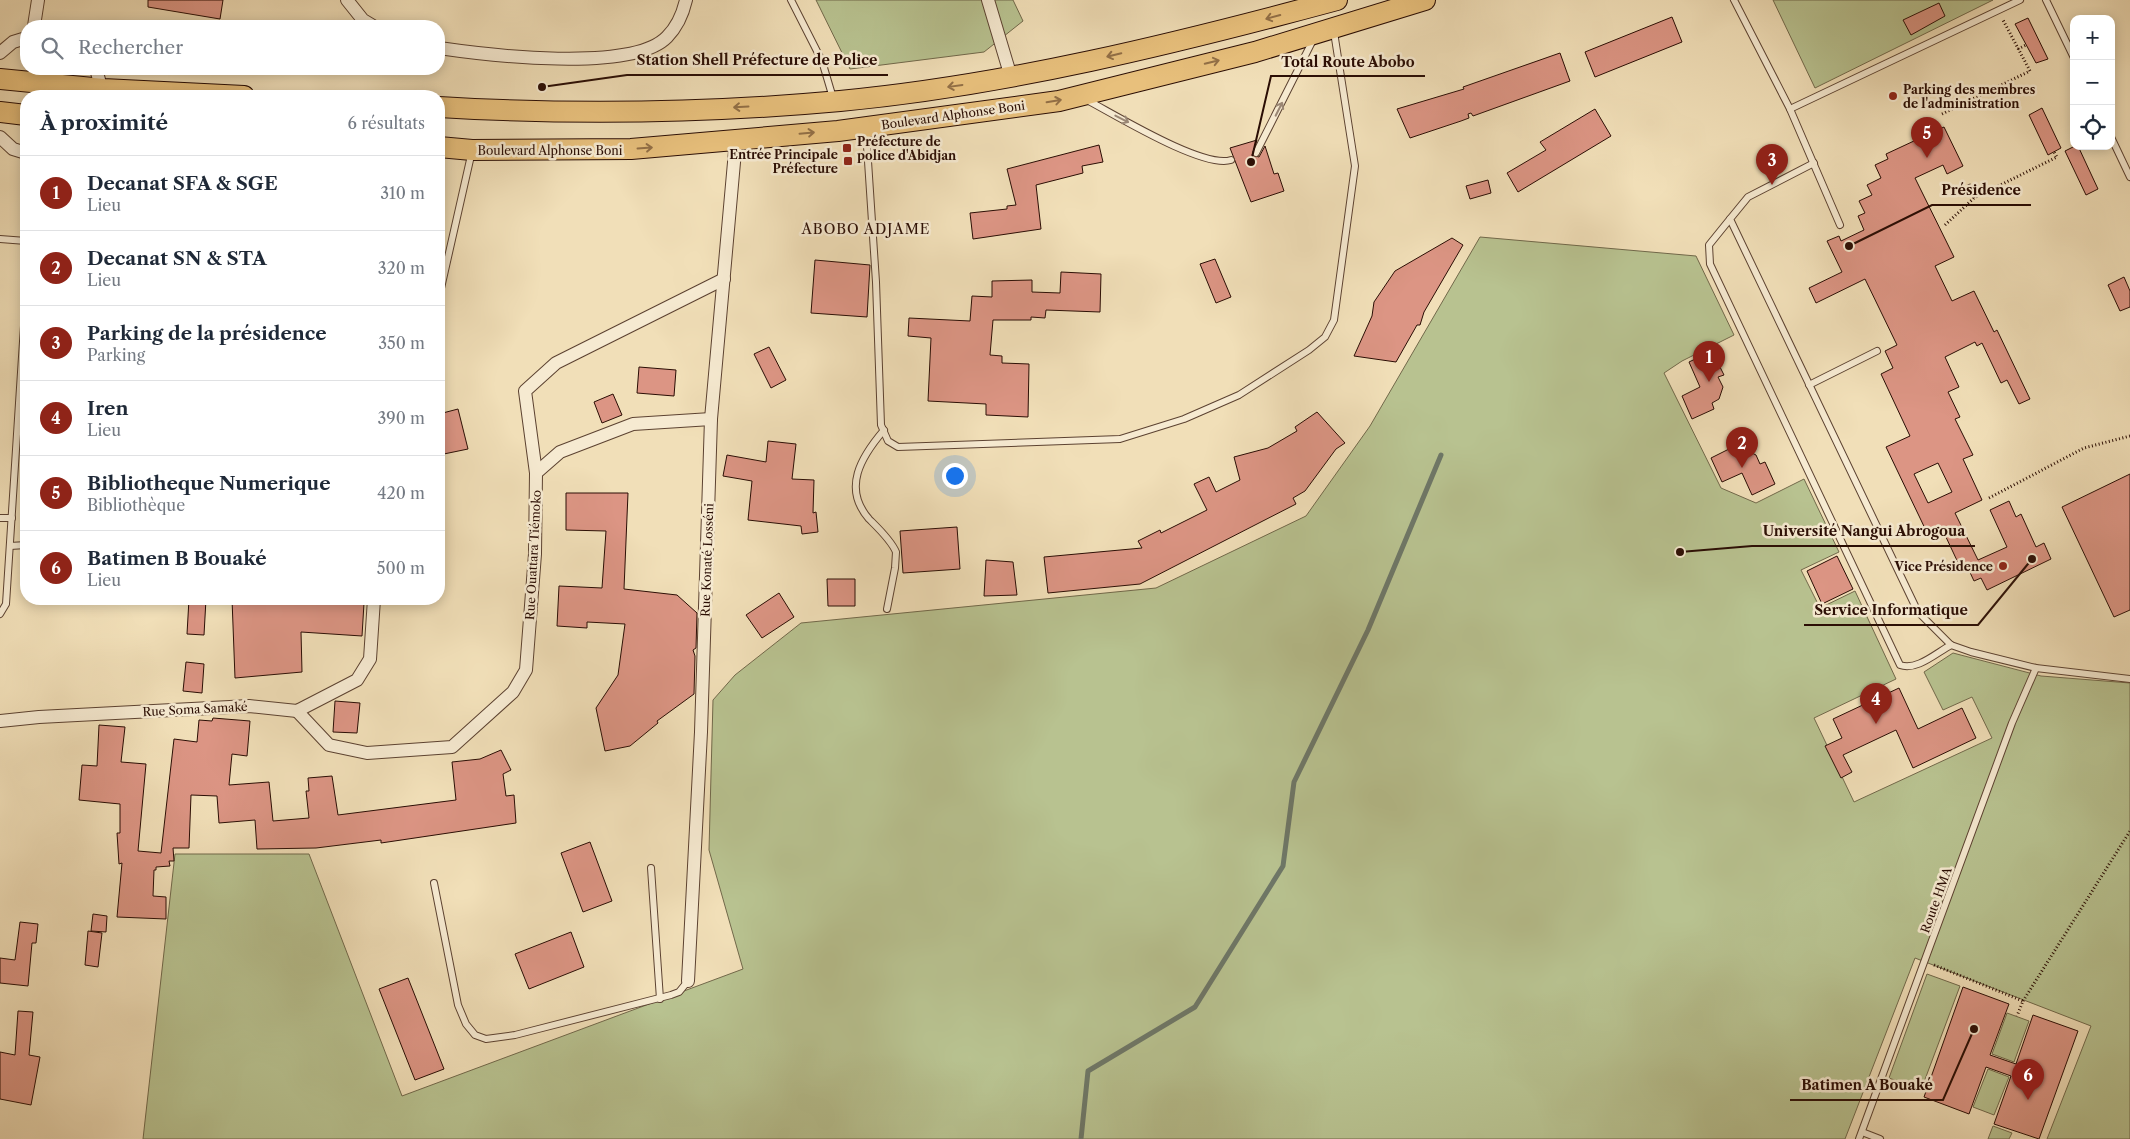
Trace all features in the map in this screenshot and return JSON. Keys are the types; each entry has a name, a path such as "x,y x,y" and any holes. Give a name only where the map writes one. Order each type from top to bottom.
{"main road":[{"path":"445,107 502,111 688,110 833,102 1057,68 1246,24 1336,0"},
{"name":"Boulevard Alphonse Boni","path":"445,148 472,150 631,149 866,127 1079,96 1256,52 1325,29 1425,0"},
{"path":"0,79 87,90"},
{"path":"0,112 20,114"}],"street":[{"path":"35,20 38,0"},
{"path":"347,0 362,20"},
{"path":"445,49 506,57 600,59 638,53 667,38 683,14 686,0"},
{"path":"988,0 1011,76"},
{"path":"0,53 12,42 20,40"},
{"path":"98,75 102,90"},
{"path":"0,137 14,149 20,151"},
{"name":"Rue Konaté Losséni","path":"688,981 701,732 711,419 736,140"},
{"name":"Rue Ouattara Tiémoko","path":"297,711 329,745 367,753 452,747 513,692 526,670 535,554 536,473 525,391 556,363 724,279"},
{"path":"536,473 560,452 633,424 711,419"},
{"path":"297,711 358,680 370,659 374,605"},
{"name":"Rue Soma Samaké","path":"0,721 39,717 249,706 297,711"}],"lane":[{"path":"790,0 822,61 833,102"},
{"path":"1734,0 1790,109 1840,225"},
{"path":"1790,109 2020,0"},
{"path":"2046,0 2070,50"},
{"path":"1256,153 1302,65 1325,29"},
{"path":"866,127 876,282 881,425 888,441 898,447 1120,439 1184,419 1239,396 1309,350 1325,337 1334,320 1355,166 1325,29"},
{"path":"1079,96 1193,156 1226,162 1231,160"},
{"path":"2115,145 2130,177"},
{"path":"445,269 472,150"},
{"path":"1814,163 1748,197 1708,245 1710,264 1900,665 1906,667 1919,664 1951,645"},
{"path":"1730,219 1918,612 1951,645 1970,652 2036,668 2130,679"},
{"path":"0,239 20,241"},
{"path":"1809,385 1877,350"},
{"path":"0,614 6,604 20,409"},
{"path":"884,430 868,448 857,470 854,486 858,502 866,516 896,552 897,559 887,609"},
{"path":"0,518 12,518"},
{"path":"10,546 20,545"},
{"name":"Route HMA","path":"1859,1139 2012,723 2036,668"},
{"path":"651,868 660,998"},
{"path":"434,883 458,1006 466,1024 475,1034 486,1039 515,1035 660,998 679,992 688,981"},
{"path":"1862,1132 1880,1139"}],"path":[{"path":"1942,114 2030,71 1999,10"},
{"path":"2018,49 2026,45"},
{"path":"1944,224 1974,198 2057,158 2054,152"},
{"path":"1968,184 1974,198"},
{"path":"1989,498 2084,448 2130,436"},
{"path":"2017,1016 2023,1001 2130,831"},
{"path":"1926,961 2023,1001"}],"green space":[{"path":"816,0 1013,0 1023,21 984,52 850,69"},
{"path":"1773,0 1993,0 1815,88"},
{"path":"1480,237 1696,256 1734,335 1682,361 1664,373 1721,488 1756,503 1804,479 1839,552 1801,570 1820,608 1855,591 1896,679 1814,718 1854,802 1992,738 1972,697 1943,710 1924,672 1953,653 2041,676 2130,683 2130,1139 2047,1139 2091,1026 1915,958 1845,1139 143,1139 175,854 309,854 402,1096 743,969 709,850 713,700 735,675 801,623 1156,588 1306,516 1370,426"},
{"path":"1927,974 1960,986 1921,1090 1889,1078"},
{"path":"2007,1013 2029,1021 2014,1062 1992,1054"},
{"path":"1988,1069 2009,1077 1994,1115 1973,1107"},
{"path":"1993,1126 2012,1133 2009,1139 1988,1139"}],"building":[{"path":"148,0 223,0 220,19 148,7"},
{"path":"1939,3 1945,16 1911,35 1903,20"},
{"path":"1672,17 1682,42 1595,77 1585,52"},
{"path":"2028,18 2048,59 2036,63 2015,24"},
{"path":"1560,53 1570,81 1473,116 1471,113 1468,114 1469,118 1410,138 1397,109 1464,89 1463,87"},
{"path":"2042,108 2061,148 2048,155 2029,115"},
{"path":"1595,109 1611,136 1518,192 1507,173 1546,150 1540,142"},
{"path":"1944,127 1963,166 1947,174 1943,165 1915,178 1954,257 1935,266 1952,301 1974,291 1994,332 1997,330 2030,399 2019,404 2007,380 2001,383 1982,343 1977,346 1975,342 1945,357 1959,387 1948,392 1960,417 1955,419 1973,455 1963,459 1982,500 1955,513 1978,560 2007,547 1990,510 2009,501 2016,517 2021,514 2036,547 2044,543 2051,559 1987,590 1981,578 1974,581 1967,566 1961,569 1945,535 1931,541 1886,447 1910,436 1881,374 1893,368 1885,351 1897,345 1865,279 1816,303 1809,288 1842,272 1827,241 1839,236 1841,241 1864,230 1858,216 1865,213 1859,201 1872,195 1867,185 1881,178 1875,165 1888,159 1886,154","holes":["1938,463 1952,492 1928,503 1914,474"]},
{"path":"1257,140 1252,155 1259,157 1265,146 1274,174 1278,173 1284,191 1251,202 1230,148"},
{"path":"1099,145 1103,162 1082,166 1083,173 1036,185 1041,229 973,239 970,213 1007,209 1007,206 1016,205 1007,169"},
{"path":"2070,148 2080,150 2098,189 2086,195 2065,151"},
{"path":"1488,180 1491,193 1470,199 1466,186"},
{"path":"1452,238 1463,245 1424,312 1420,325 1417,325 1396,362 1354,356 1372,316 1374,302 1395,271"},
{"path":"1215,259 1231,297 1216,303 1200,264"},
{"path":"815,260 870,265 867,317 811,313"},
{"path":"1061,272 1101,274 1100,312 1046,310 1045,318 1031,317 1031,320 993,320 990,355 1002,356 1002,363 1029,364 1028,417 986,415 986,404 928,401 931,338 908,336 909,318 970,321 972,296 992,297 992,281 1032,280 1032,292 1060,293"},
{"path":"2124,277 2130,291 2130,307 2120,311 2108,285"},
{"path":"769,347 786,380 771,388 754,354"},
{"path":"1712,351 1724,375 1718,377 1723,387 1719,399 1712,403 1714,409 1692,419 1682,396 1700,387 1689,362"},
{"path":"639,367 676,370 674,396 637,393"},
{"path":"613,394 622,415 602,423 594,402"},
{"path":"458,409 468,449 445,454 445,412"},
{"path":"1317,412 1345,443 1336,449 1305,491 1293,498 1296,504 1140,584 1048,593 1044,557 1142,548 1138,541 1160,530 1161,533 1207,510 1194,484 1209,477 1216,492 1240,480 1234,457 1268,448 1297,431 1295,427"},
{"path":"768,441 796,444 792,479 814,480 813,513 816,512 818,532 802,534 801,526 748,520 752,481 723,476 727,455 766,462"},
{"path":"1733,447 1736,453 1744,449 1756,455 1760,464 1765,462 1775,484 1752,495 1742,473 1722,482 1711,458"},
{"path":"2130,474 2130,610 2114,617 2062,507"},
{"path":"566,493 628,493 624,589 677,595 697,613 696,648 693,650 695,656 694,694 657,721 658,723 630,746 605,751 596,708 618,675 625,624 587,622 587,628 557,626 559,586 602,588 606,531 566,530"},
{"path":"957,527 960,569 903,573 900,531"},
{"path":"1837,556 1853,589 1822,604 1807,571"},
{"path":"986,560 1013,562 1017,595 984,596"},
{"path":"827,579 855,579 855,606 828,606"},
{"path":"779,593 794,617 762,638 746,615"},
{"path":"189,605 206,605 204,635 187,634"},
{"path":"232,605 364,605 362,636 301,632 302,672 235,678"},
{"path":"186,662 204,664 202,693 183,691"},
{"path":"1899,688 1918,729 1962,708 1976,738 1913,768 1896,730 1843,755 1852,772 1841,778 1825,746 1842,738 1833,719"},
{"path":"335,701 360,703 357,733 333,732"},
{"path":"213,718 250,721 247,756 232,754 229,785 269,782 273,821 309,818 306,791 309,791 308,778 332,776 338,815 456,800 452,762 480,759 501,750 511,770 503,774 506,796 514,795 516,823 381,843 381,840 316,848 257,849 255,820 219,823 217,796 191,795 189,848 173,848 174,861 169,861 170,866 156,867 156,870 154,870 153,896 166,897 166,919 117,917 122,863 119,864 117,833 120,833 120,804 79,800 82,765 97,766 99,725 125,727 121,762 146,764 138,851 161,853 174,739 197,742 199,720 212,721"},
{"path":"590,842 612,901 583,912 561,853"},
{"path":"93,914 107,916 106,932 91,931"},
{"path":"20,922 38,924 36,943 32,943 28,986 0,983 0,958 15,960"},
{"path":"88,931 102,933 98,967 85,965"},
{"path":"571,932 584,967 529,989 515,954"},
{"path":"408,978 444,1069 415,1080 379,989"},
{"path":"1963,987 2009,1004 1990,1055 2016,1064 2033,1015 2078,1031 2039,1139 1994,1124 2011,1076 1986,1067 1969,1114 1924,1097"},
{"path":"18,1011 33,1012 29,1055 40,1057 31,1105 0,1099 0,1052 15,1055"}],"waterway":[{"path":"1081,1139 1088,1071 1195,1007 1283,866 1294,782 1368,630 1441,455"}],"place":[{"name":"Station Shell Préfecture de Police","path":"542,87"},
{"name":"Parking des membres de l'administration","path":"1893,96"},
{"name":"Préfecture de police d'Abidjan","path":"847,148"},
{"name":"Bibliotheque Numerique","path":"1927,158"},
{"name":"Entrée Principale Préfecture","path":"848,161"},
{"name":"Total Route Abobo","path":"1251,162"},
{"name":"Parking de la présidence","path":"1772,185"},
{"name":"Présidence","path":"1849,246"},
{"name":"Decanat SFA & SGE","path":"1709,382"},
{"name":"Decanat SN & STA","path":"1742,468"},
{"name":"Université Nangui Abrogoua","path":"1680,552"},
{"name":"Service Informatique","path":"2032,559"},
{"name":"Vice Présidence","path":"2003,566"},
{"name":"Iren","path":"1876,724"},
{"name":"Batimen A Bouaké","path":"1974,1029"},
{"name":"Batimen B Bouaké","path":"2028,1100"}],"district":[{"name":"ABOBO ADJAME","path":"866,229"}]}
